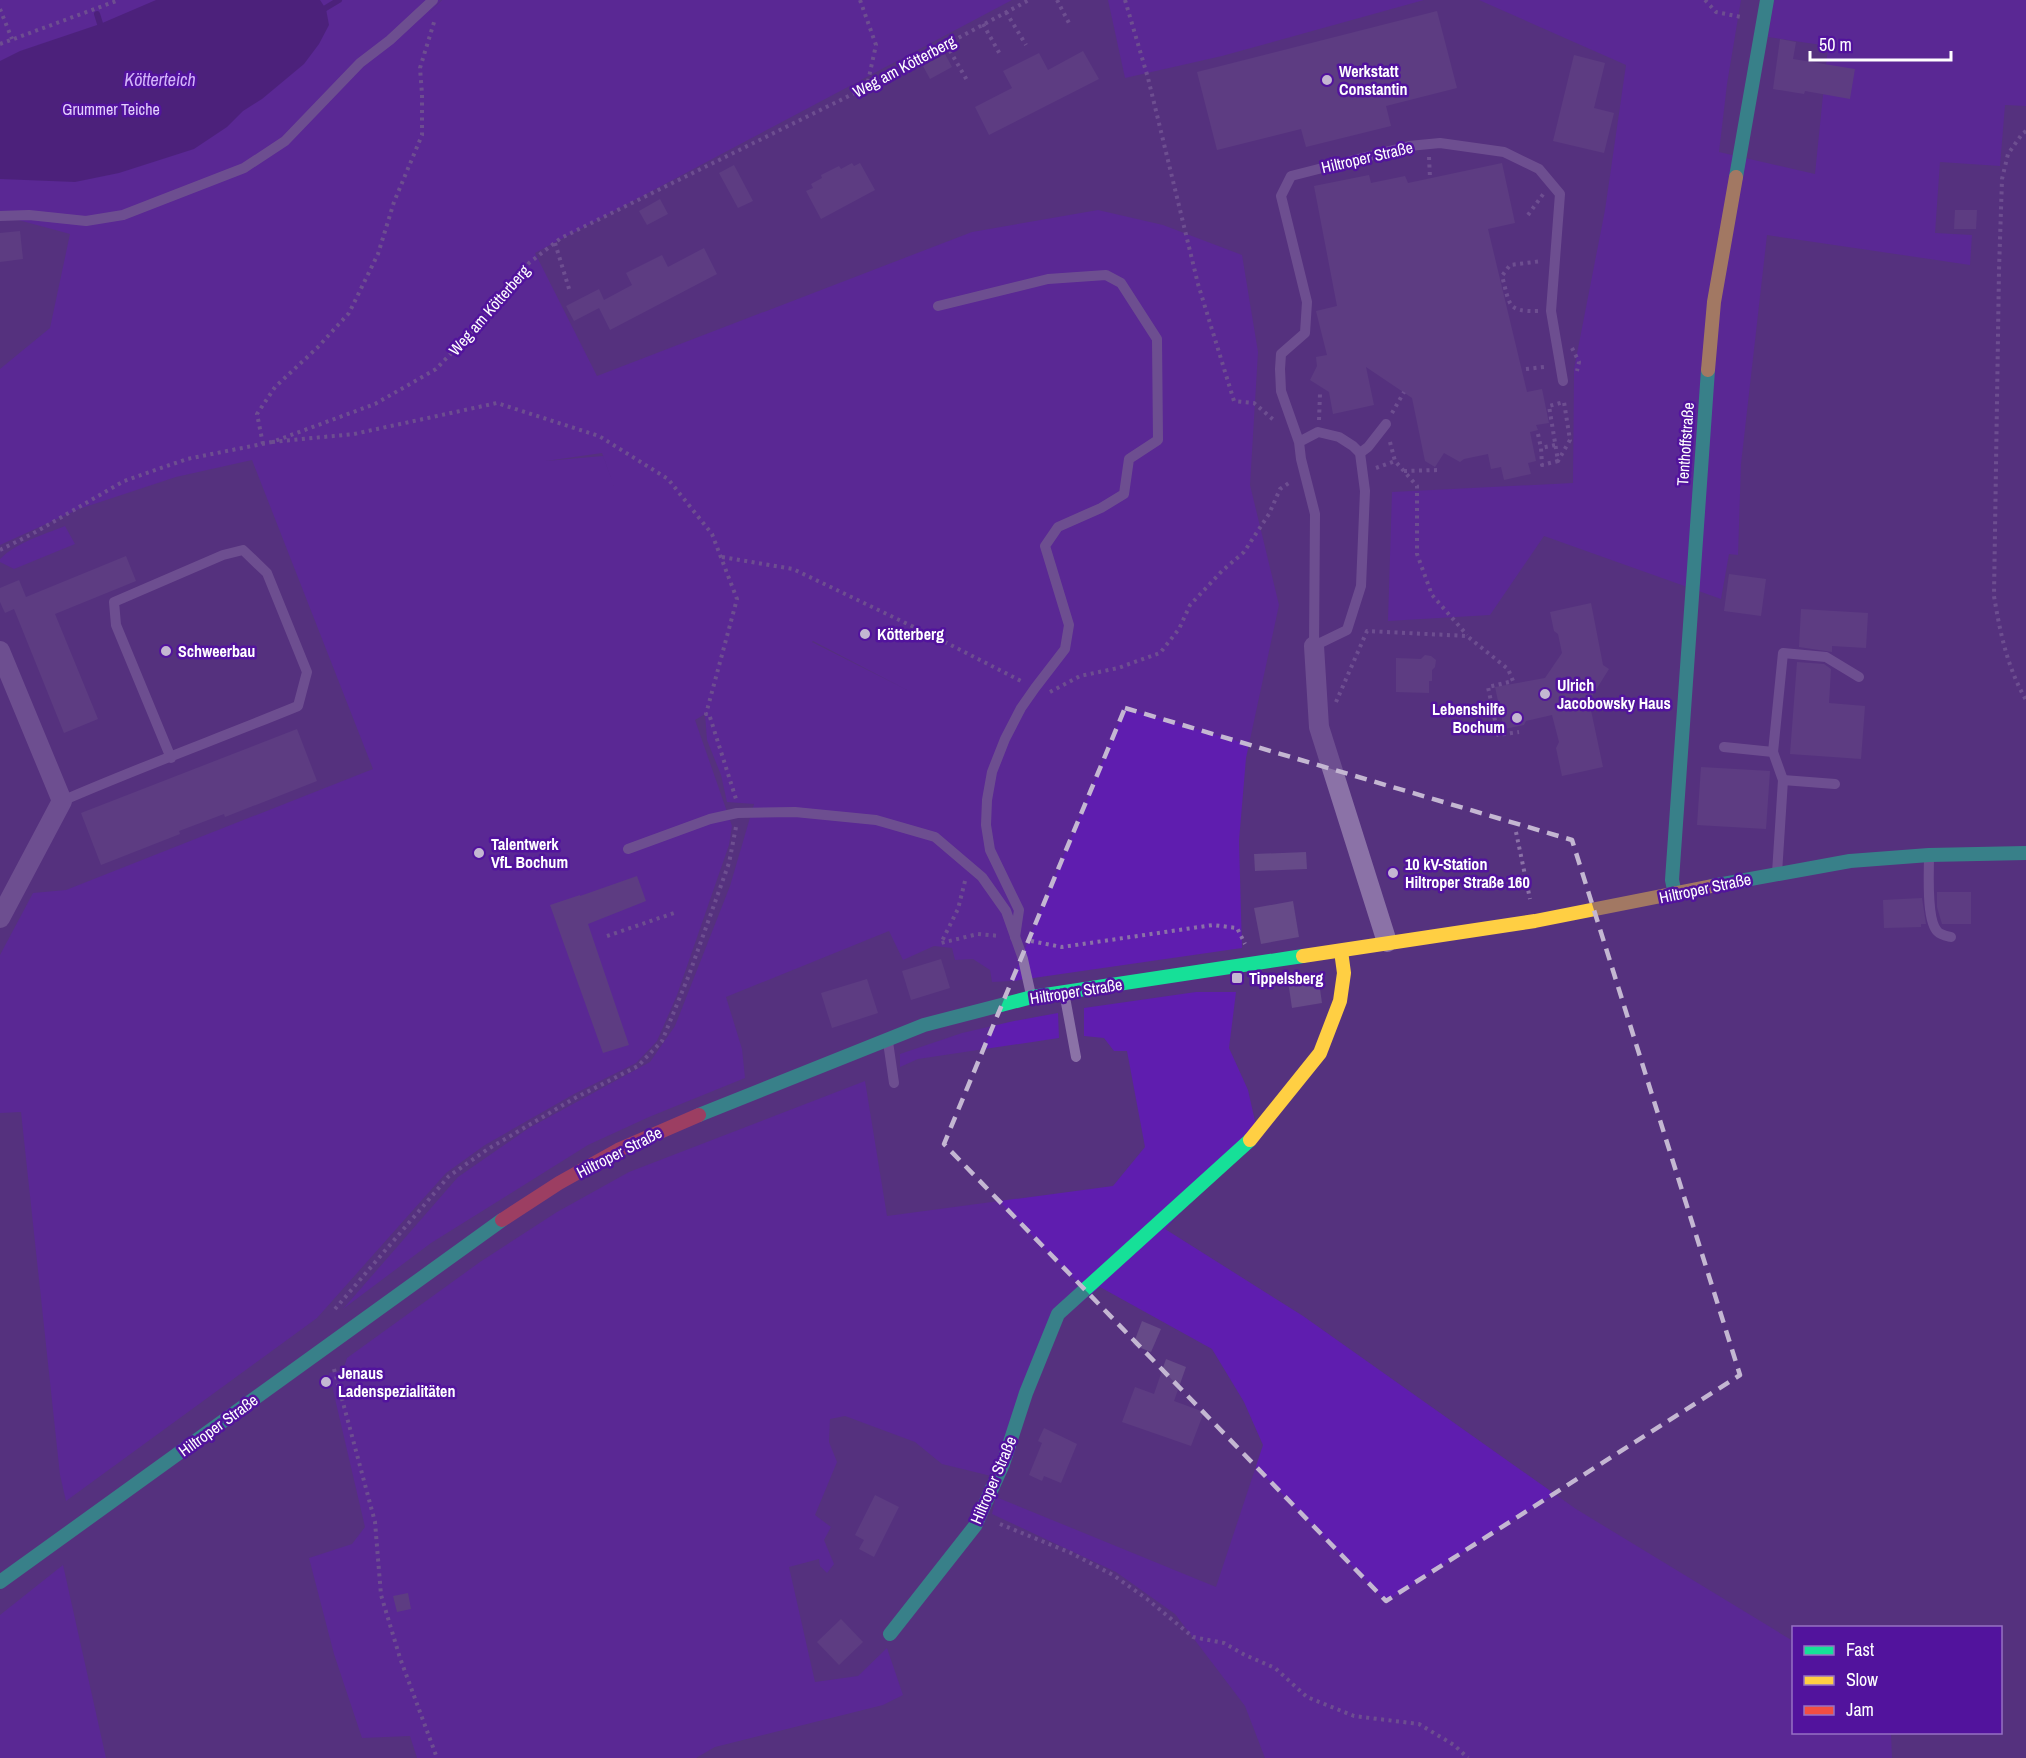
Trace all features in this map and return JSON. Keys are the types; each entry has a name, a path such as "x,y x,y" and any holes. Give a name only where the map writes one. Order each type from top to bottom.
{"street":[{"name":"Tenthoffstraße","path":"1675,894 1672,880 1713,312 1767,0"},
{"name":"Hiltroper Straße","path":"1314,646 1319,728 1387,942"},
{"path":"0,651 62,801 0,918"},
{"name":"Hiltroper Straße","path":"0,1582 330,1343 501,1221 559,1183 618,1150 740,1097 924,1025 1032,997 1535,921 1777,873 1850,861 1929,855 2026,853"},
{"name":"Hiltroper Straße","path":"890,1634 975,1526 1003,1464 1026,1393 1058,1314 1253,1138 1320,1053 1340,1000 1344,973 1341,951"}],"lane":[{"path":"0,216 29,215 86,221 123,215 244,168 285,141 360,63 390,40 433,0"},
{"name":"Hiltroper Straße","path":"1314,646 1315,514 1299,442 1281,391 1281,354 1305,333 1307,302 1281,196 1291,176 1409,146 1440,143 1503,152 1539,169 1551,183"},
{"path":"1551,183 1560,194 1551,311 1563,381"},
{"path":"938,306 1048,279 1106,275 1121,284 1157,339 1158,440 1129,459 1124,494 1101,508 1058,527 1045,546 1069,625 1065,649 1021,708 1005,739 992,772 986,825 990,850 1019,910 1015,937"},
{"path":"1360,453 1368,447 1386,424"},
{"path":"1299,442 1318,432 1339,437 1353,446 1360,453 1365,491 1361,586 1347,630 1314,646"},
{"path":"62,801 171,758 298,706 307,672 267,573 243,550 223,555 114,602 116,625 171,758"},
{"path":"1777,873 1783,780 1773,752 1782,653 1826,657 1859,677"},
{"path":"1724,747 1773,752"},
{"path":"1783,780 1835,784"},
{"path":"628,849 711,819 737,813 795,812 876,820 935,837 982,877 1006,911 1023,959 1032,997"},
{"path":"1929,855 1932,921 1939,934 1951,937"},
{"path":"1064,992 1076,1057"},
{"path":"888,1038 894,1083"}],"path":[{"path":"0,44 119,0"},
{"path":"860,0 876,45 867,87"},
{"name":"Weg am Kötterberg","path":"0,550 124,481 187,459 272,442 375,404 436,369 468,336 529,263 555,243 867,87 1029,0"},
{"path":"1057,0 1070,25"},
{"path":"1125,0 1148,78 1198,284 1226,372 1230,392 1234,401 1254,403 1299,442"},
{"path":"1705,0 1716,12 1741,17"},
{"path":"0,9 12,39"},
{"path":"262,444 257,414 275,387 317,348 349,313 378,254 394,202 422,135 420,68 437,11"},
{"path":"1006,12 1026,45"},
{"path":"983,24 1001,56"},
{"path":"946,44 968,82"},
{"path":"2026,131 2008,154 2002,179 1994,596 2001,642 2018,686 2026,700"},
{"path":"1429,144 1430,178"},
{"path":"1528,215 1551,183"},
{"path":"555,243 570,292"},
{"path":"1551,311 1519,312 1511,306 1502,276 1510,265 1542,261 1554,276"},
{"path":"1526,369 1544,367"},
{"path":"1318,432 1320,394"},
{"path":"1538,434 1542,465 1558,461 1570,441 1564,402 1549,406 1558,461"},
{"path":"272,442 354,434 497,404 599,436 668,479 712,534 737,599 706,714 709,714 736,796 735,837 729,863 689,975 662,1041 638,1066 556,1109 449,1176 375,1262"},
{"path":"1540,448 1555,445"},
{"path":"1363,473 1395,461 1417,486 1417,554 1432,595 1467,636 1508,669 1513,681 1488,687 1498,735 1519,732"},
{"path":"1404,471 1439,470"},
{"path":"1021,708 1080,676 1118,668 1160,653 1179,629 1190,605 1222,571 1244,552 1269,513 1280,489 1305,472"},
{"path":"721,556 793,569 1035,688"},
{"path":"1319,728 1339,697 1367,631 1467,636"},
{"path":"1516,832 1535,921"},
{"path":"969,865 958,909 941,943 978,934 1015,937 1062,947 1213,926 1237,928 1245,942 1250,965"},
{"path":"607,936 674,913"},
{"path":"330,1343 335,1373 375,1522 381,1595 400,1658 436,1758"},
{"path":"984,1507 998,1523 1071,1553 1113,1575 1147,1599 1193,1637 1224,1643 1275,1668 1308,1696 1354,1716 1419,1724 1454,1745 1468,1758"}],"highlighted area":[{"path":"1125,708 1572,840 1740,1375 1386,1601 944,1144"}],"green space":[{"name":"Grummer Teiche","path":"0,0 441,0 429,13 442,0 1012,0 535,253 597,376 972,232 1098,210 1163,225 1242,255 1258,352 1250,485 1279,605 1246,758 1239,841 1242,948 1013,981 992,982 990,970 973,959 955,960 952,948 934,946 903,960 889,931 726,997 742,1049 745,1078 649,1117 588,1145 431,1243 343,1309 458,1177 529,1128 650,1062 675,1026 730,886 754,804 727,802 721,775 707,740 705,714 695,720 732,826 729,845 677,995 657,1041 636,1063 574,1094 485,1145 446,1173 317,1318 66,1501 60,1475 21,1112 0,1113 0,955 33,893 66,890 373,769 252,460 176,477 79,509 0,545 0,369 50,328 70,234 0,215","holes":["602,453 614,486 603,456 546,461","813,641 907,690 812,642"]},
{"path":"1108,0 1424,0 1222,56 1125,78"},
{"path":"1479,0 1741,0 1727,84 1719,152 1815,174 1828,46 1768,37 1774,0 2026,0 2026,106 2005,105 2000,166 1940,162 1935,233 1972,235 1970,265 1767,235 1741,464 1738,555 1729,554 1721,599 1544,536 1490,615 1388,621 1392,492 1573,483 1574,369 1605,210 1626,65"},
{"path":"65,526 75,544 14,569 0,562 0,559 22,543"},
{"path":"1196,992 1236,992 1229,1048 1248,1090 1257,1130 1165,1229 1303,1316 1576,1509 1792,1640 1792,1734 1891,1734 1892,1758 1265,1758 1245,1706 1175,1614 1116,1572 992,1514 996,1497 1216,1587 1263,1445 1244,1402 1212,1349 1100,1287 1063,1318 991,1476 942,1464 915,1442 845,1416 830,1419 829,1442 837,1462 815,1515 831,1527 824,1540 834,1564 827,1573 820,1566 819,1559 789,1567 815,1682 858,1676 887,1648 903,1695 883,1705 715,1747 696,1758 417,1758 410,1736 362,1738 334,1654 309,1558 352,1544 365,1527 329,1373 343,1370 347,1358 480,1262 557,1212 629,1172 865,1081 887,1216 1113,1186 1145,1147 1127,1051 1114,1051 1104,1038 1084,1036 1084,1008"},
{"path":"1058,1013 1059,1038 918,1059 900,1067 900,1054 962,1033"},
{"path":"63,1565 106,1758 0,1758 0,1615"}],"water":[{"name":"Kötterteich","path":"156,0 320,0 326,9 329,25 319,44 304,64 262,99 243,111 227,127 194,149 119,173 75,182 0,179 0,61 20,51 100,24"}],"building":[{"name":"Werkstatt Constantin","path":"1437,11 1457,88 1386,106 1391,126 1306,147 1301,129 1217,150 1197,72"},
{"path":"1780,39 1796,42 1793,59 1855,69 1850,99 1805,91 1804,94 1773,89"},
{"path":"1083,51 1099,79 989,135 975,107 1012,88 1003,71 1039,53 1048,70"},
{"path":"945,54 952,67 930,79 923,66"},
{"path":"1574,55 1605,63 1594,108 1614,113 1604,153 1553,141"},
{"path":"852,163 854,166 860,163 875,190 821,219 806,191 813,188 811,184 822,178 821,175 839,166 841,169"},
{"path":"1502,163 1515,223 1488,229 1527,392 1542,389 1549,423 1536,425 1538,430 1530,432 1536,461 1528,463 1531,474 1504,480 1501,467 1491,469 1488,454 1460,462 1444,453 1435,467 1425,461 1412,398 1366,367 1374,405 1333,414 1329,392 1310,380 1317,366 1316,357 1327,355 1316,311 1337,306 1314,186 1369,175 1371,183 1405,176 1408,183"},
{"path":"734,165 753,201 738,208 719,173"},
{"path":"660,199 668,214 647,225 639,211"},
{"path":"1955,210 1977,210 1976,229 1954,229"},
{"path":"20,231 23,259 0,262 0,233"},
{"path":"704,248 717,274 610,330 599,308 574,321 566,306 599,289 604,300 632,285 626,273 662,255 668,267"},
{"path":"126,556 136,581 55,614 98,719 64,733 14,609 5,613 0,602 0,588 19,580 26,597"},
{"path":"1729,574 1766,579 1761,616 1724,611"},
{"name":"Ulrich Jacobowsky Haus","path":"1591,603 1603,665 1609,669 1589,701 1603,767 1562,776 1556,748 1559,742 1552,715 1504,729 1495,687 1545,678 1562,653 1550,612"},
{"path":"1801,609 1868,613 1866,648 1832,646 1832,652 1799,647"},
{"path":"1425,655 1436,660 1432,670 1432,681 1429,681 1429,693 1396,692 1396,658 1421,659"},
{"path":"1797,662 1824,664 1831,669 1829,703 1865,706 1861,759 1790,754"},
{"path":"297,729 317,781 225,817 224,814 179,831 180,834 101,865 81,813"},
{"path":"1701,767 1770,771 1766,829 1697,825"},
{"path":"1306,852 1307,869 1255,871 1254,854"},
{"path":"637,876 646,901 588,924 629,1045 603,1053 550,905"},
{"path":"1937,892 1971,892 1971,924 1942,924 1937,907"},
{"path":"1922,898 1926,924 1921,924 1921,927 1884,928 1883,900"},
{"path":"1293,901 1299,937 1261,944 1254,908"},
{"path":"941,959 950,988 911,1000 902,971"},
{"path":"1318,975 1322,1003 1292,1008 1288,981"},
{"path":"867,979 878,1013 832,1028 821,993"},
{"path":"1142,1321 1161,1329 1151,1352 1133,1345"},
{"path":"1166,1359 1186,1367 1174,1401 1204,1412 1191,1446 1122,1422 1135,1387 1154,1394"},
{"path":"1044,1428 1077,1444 1061,1483 1044,1476 1042,1481 1029,1475 1042,1443 1038,1441"},
{"path":"875,1495 899,1507 874,1557 859,1549 864,1540 855,1535"},
{"path":"408,1593 411,1609 397,1612 393,1596"},
{"path":"841,1619 863,1642 839,1665 817,1642"}],"waterway":[{"path":"319,12 339,0"},
{"path":"97,14 102,30"}],"traffic: fast":[{"path":"1736,177 1767,0"},
{"path":"1675,894 1672,880 1708,370"},
{"path":"1712,886 1850,861 1929,855 2026,853"},
{"path":"699,1115 924,1025 1032,997 1303,956"},
{"path":"890,1634 975,1526 1003,1464 1026,1393 1058,1314 1250,1140"},
{"path":"0,1582 502,1220"}],"traffic: slow":[{"path":"1708,370 1714,302 1736,177"},
{"path":"1303,956 1535,921 1712,886"},
{"path":"1250,1140 1320,1053 1340,1001 1344,973 1341,951"}],"traffic: jam":[{"path":"502,1220 559,1183 618,1150 699,1115"}],"place":[{"name":"Werkstatt Constantin","path":"1327,80"},
{"name":"Kötterberg","path":"865,634"},
{"name":"Schweerbau","path":"166,651"},
{"name":"Ulrich Jacobowsky Haus","path":"1545,694"},
{"name":"Lebenshilfe Bochum","path":"1517,718"},
{"name":"Talentwerk VfL Bochum","path":"479,853"},
{"name":"10 kV-Station Hiltroper Straße 160","path":"1393,873"},
{"name":"Tippelsberg","path":"1237,978"},
{"name":"Jenaus Ladenspezialitäten","path":"326,1382"}]}
